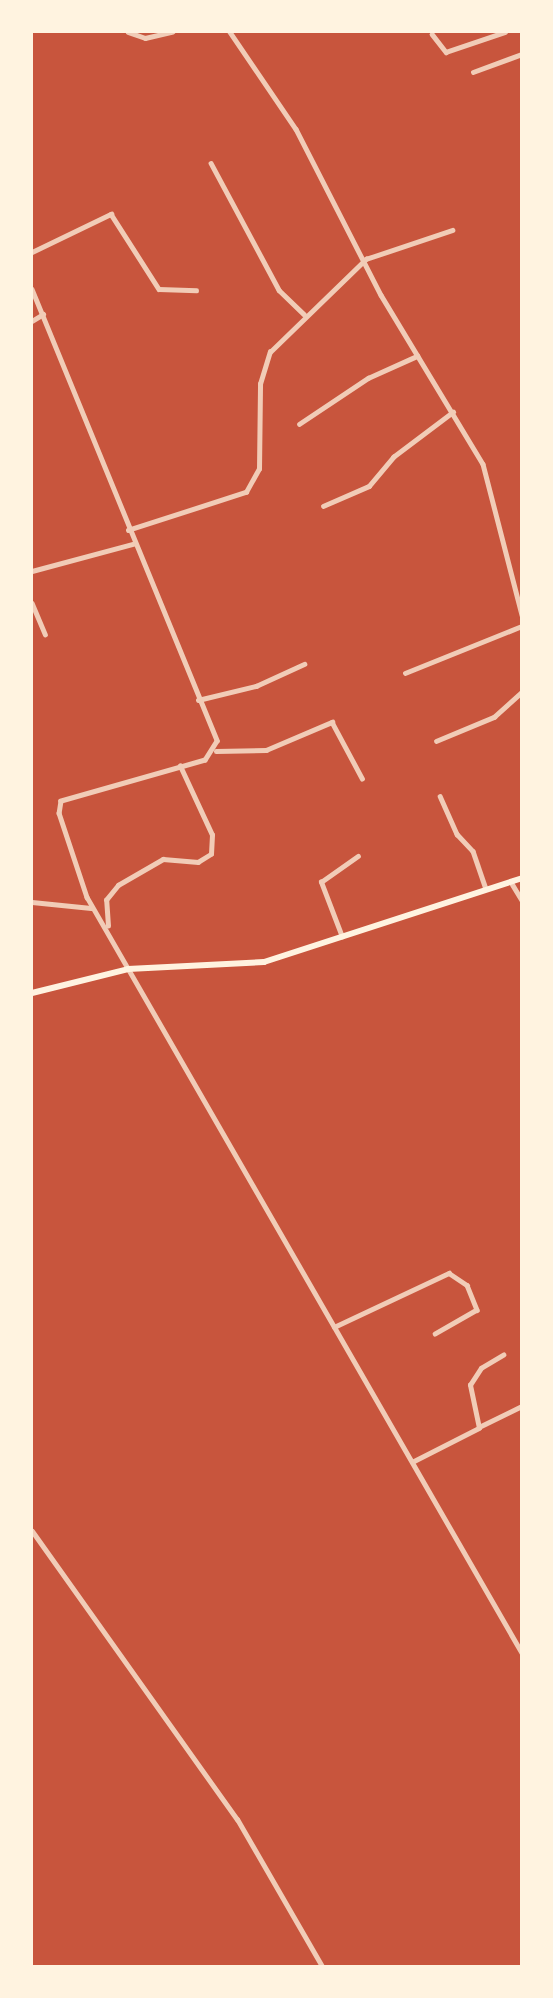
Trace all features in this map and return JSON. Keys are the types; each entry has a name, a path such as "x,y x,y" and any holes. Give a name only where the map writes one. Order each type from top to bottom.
{"main road":[{"path":"32,993 128,969 248,965 342,938 522,878"}],"street":[{"path":"128,32 145,38 172,32"},
{"path":"230,32 296,129 417,356 453,412 494,491 522,615"},
{"path":"432,34 446,52 505,32"},
{"path":"473,72 522,54"},
{"path":"211,163 282,296 304,314"},
{"path":"32,252 111,214 159,289 197,290"},
{"path":"128,530 229,500 254,483 262,368 304,314 366,259 452,230"},
{"path":"32,289 102,449 133,544 198,700 216,751"},
{"path":"32,321 43,314"},
{"path":"299,424 368,378 417,356"},
{"path":"323,506 369,486 393,457 453,412"},
{"path":"32,571 133,544"},
{"path":"32,603 45,634"},
{"path":"405,673 522,626"},
{"path":"198,700 256,686 304,664"},
{"path":"436,741 494,717 522,692"},
{"path":"362,778 332,722 265,750 216,751 180,766 61,800 59,813 92,908 109,930 128,969 522,1653"},
{"path":"109,930 105,908 111,890 153,863 198,862 211,853 212,835 180,766"},
{"path":"440,796 457,834 473,851 486,890"},
{"path":"342,938 321,882 358,856"},
{"path":"510,881 522,900"},
{"path":"32,902 92,908"},
{"path":"334,1327 449,1273 467,1285 477,1310 435,1334"},
{"path":"480,1426 470,1385 481,1368 503,1355"},
{"path":"412,1462 522,1406"},
{"path":"32,1531 237,1819 323,1966"}]}
